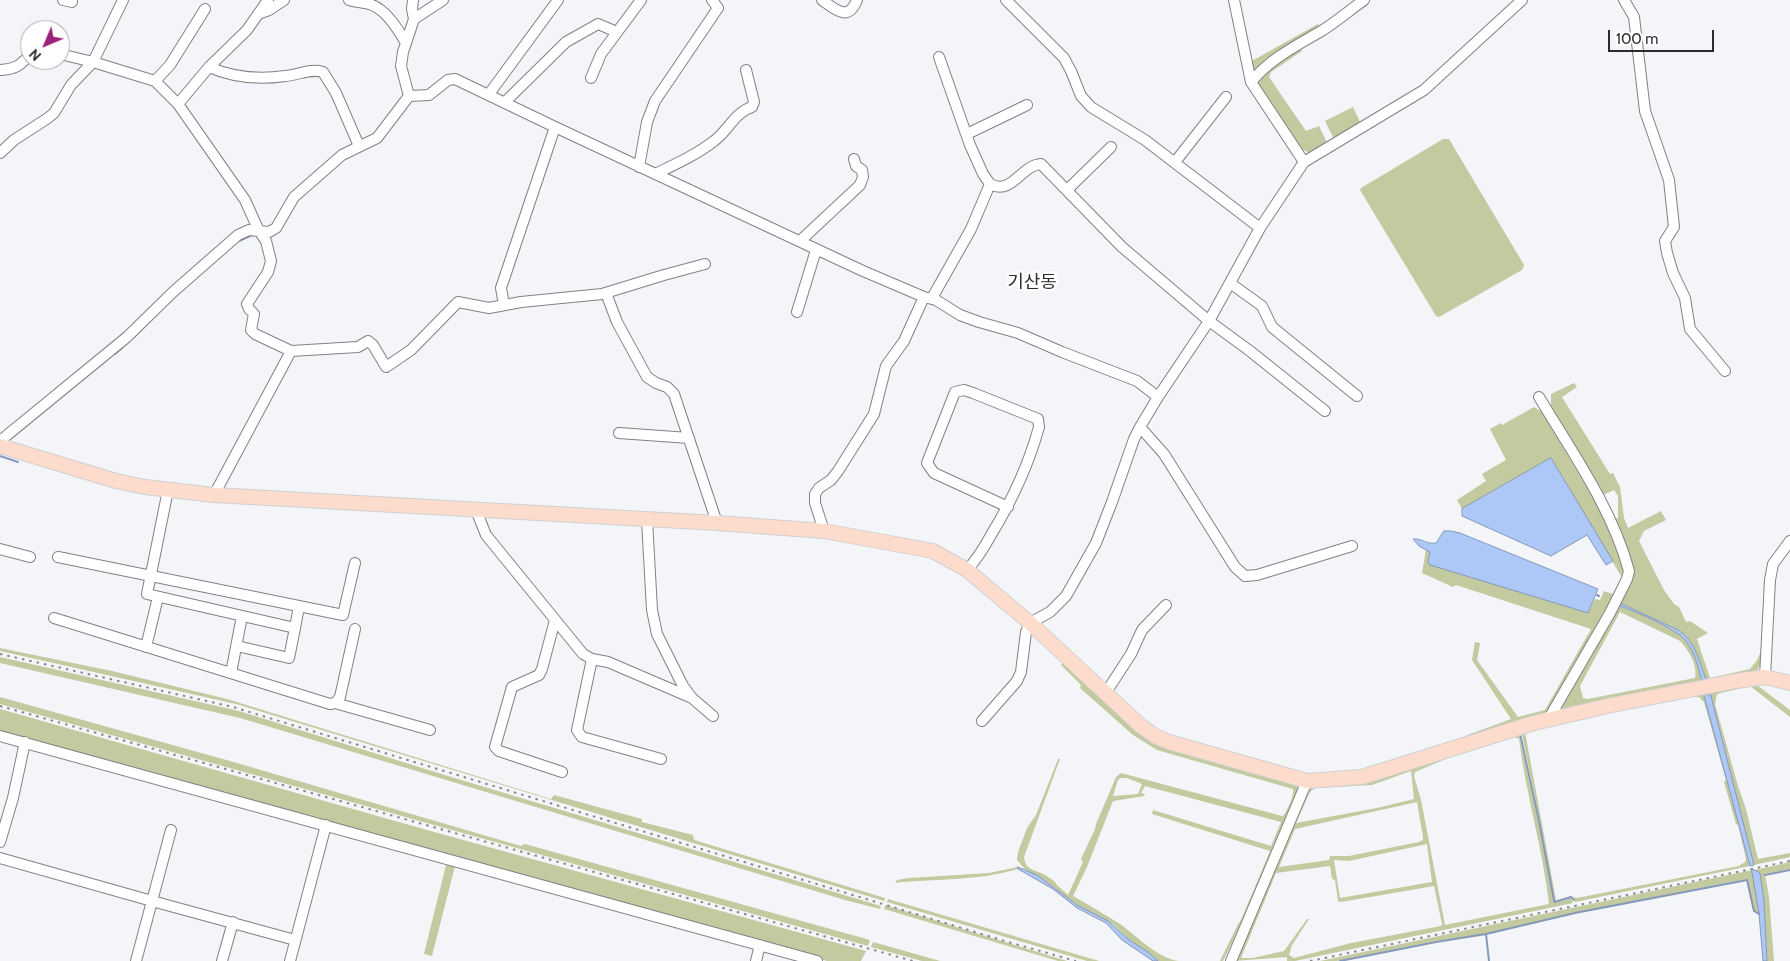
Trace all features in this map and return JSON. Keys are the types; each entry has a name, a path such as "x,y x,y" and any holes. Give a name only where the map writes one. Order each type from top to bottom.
{"main road":[{"path":"0,446 116,481 168,490 214,495 716,523 824,531 933,552 967,570 1030,623 1105,694 1154,736 1178,745 1307,781 1362,777 1548,720 1612,704 1765,677 1790,683"}],"street":[{"path":"0,153 14,140 54,113 71,85 93,62 123,0"},
{"path":"178,104 209,67 247,30 268,0"},
{"path":"258,14 269,10 284,0"},
{"path":"349,0 370,4 379,10 394,25 406,43"},
{"path":"409,96 401,66 414,19 413,0"},
{"path":"414,19 443,0"},
{"path":"489,94 558,0"},
{"path":"591,78 601,54 642,0"},
{"path":"639,167 647,122 655,101 718,8 712,0"},
{"path":"822,0 842,13 852,10 857,0"},
{"path":"1006,0 1064,58 1081,96 1091,107 1145,140 1260,228"},
{"path":"1234,0 1250,82 1304,162"},
{"path":"1250,82 1280,54 1324,29 1364,0"},
{"path":"982,721 1017,681 1021,672 1026,632 1030,623 1050,612 1066,596 1096,543 1140,427 1158,396 1209,321 1260,228 1304,162 1424,90 1522,0"},
{"path":"1624,0 1634,16 1645,110 1669,180 1674,227 1666,241 1667,253 1673,273 1686,298 1690,329 1725,371"},
{"path":"155,81 170,66 205,9"},
{"path":"505,102 566,42 598,24 618,32"},
{"path":"70,56 155,81 178,104 244,200 258,231 266,240 271,261 268,272 248,304 249,309 254,314 251,330 255,334 291,351 358,347 368,341 373,345 386,367 412,350 458,302 489,308 504,304 606,293 705,264"},
{"path":"939,56 970,145 983,174 990,184 996,187 1005,186 1033,165 1041,164 1122,247 1209,321 1325,410"},
{"path":"0,70 13,69 20,65"},
{"path":"209,67 237,77 263,78 287,76 316,70 324,72 336,93 359,146"},
{"path":"655,174 686,159 709,144 725,131 738,115 745,109 752,107 754,102 746,70"},
{"path":"0,440 127,337 173,292 238,234 249,230 269,232 276,228 294,197 342,155 376,138 409,96 429,95 448,80 455,79 816,250 928,298 966,317 1018,333 1136,381 1158,396"},
{"path":"1175,162 1226,97"},
{"path":"967,134 1027,104"},
{"path":"504,304 501,288 554,127"},
{"path":"1067,190 1111,147"},
{"path":"800,241 860,185 863,177 862,170 856,166 854,159"},
{"path":"824,531 815,503 816,494 819,488 831,480 838,471 874,414 886,366 904,341 971,229 990,184"},
{"path":"798,312 816,250"},
{"path":"1230,283 1262,306 1272,327 1357,396"},
{"path":"606,293 617,322 647,377 667,387 674,394 690,438 716,523"},
{"path":"214,495 291,351"},
{"path":"967,570 976,560 1008,507 1019,487 1039,427 1038,419 964,390 955,392 927,463 934,473 1008,507"},
{"path":"1539,397 1601,502 1628,571 1627,579 1610,613 1548,720"},
{"path":"1140,427 1164,454 1235,567 1245,576 1257,575 1352,546"},
{"path":"619,434 690,438"},
{"path":"168,490 147,594 295,628"},
{"path":"476,510 486,535 584,654 592,659 608,662 692,698"},
{"path":"647,520 652,610 657,634 682,686 692,698 713,716"},
{"path":"1765,677 1770,580 1773,564 1790,541"},
{"path":"0,549 30,557"},
{"path":"58,557 343,615 355,564"},
{"path":"146,647 158,597"},
{"path":"1105,694 1131,654 1142,630 1166,605"},
{"path":"237,646 289,658 299,606"},
{"path":"231,673 242,616"},
{"path":"54,618 324,703 335,703 430,730"},
{"path":"555,620 539,675 512,687 495,747 498,751 562,772"},
{"path":"335,703 340,697 355,629"},
{"path":"592,659 577,730 582,737 661,760"},
{"path":"0,736 817,961"},
{"path":"0,842 13,798 25,742"},
{"path":"1231,961 1307,781"},
{"path":"290,961 326,825"},
{"path":"136,961 171,830"},
{"path":"0,858 295,940"},
{"path":"222,961 233,922"},
{"path":"756,961 760,945"}],"green space":[{"path":"1318,24 1320,28 1253,71 1250,62"},
{"path":"1300,48 1302,51 1271,72 1269,77 1306,131 1319,126 1327,143 1309,153 1300,148 1257,83 1259,76"},
{"path":"1353,107 1361,124 1334,139 1325,121"},
{"path":"1443,139 1449,139 1524,265 1522,270 1439,317 1436,316 1360,190"},
{"path":"1574,383 1577,387 1562,397 1610,474 1613,473 1620,487 1624,518 1628,528 1661,511 1666,520 1644,531 1639,541 1664,590 1674,604 1679,607 1686,622 1690,621 1708,633 1697,639 1710,678 1750,669 1762,649 1761,663 1757,671 1707,682 1693,646 1684,634 1618,602 1629,583 1613,519 1618,518 1618,496 1614,490 1603,495 1551,406 1551,394"},
{"path":"1534,407 1542,412 1607,521 1624,567 1621,576 1551,458 1462,509 1457,500 1486,481 1482,474 1506,460 1490,429 1501,423 1502,425"},
{"path":"1426,549 1430,552 1428,562 1588,613 1595,599 1600,600 1604,591 1613,594 1616,588 1624,582 1550,713 1463,739 1465,736 1511,719 1472,660 1475,642 1480,643 1477,660 1518,717 1545,710 1591,629 1456,585 1453,587 1422,573"},
{"path":"1617,605 1673,630 1685,640 1694,655 1702,683 1558,713","holes":["1620,612 1680,641 1692,658 1696,673 1695,678 1588,699 1583,698 1580,686"]},
{"path":"0,648 112,671 227,699 551,799 554,795 642,819 642,822 693,835 694,840 885,898 884,901 236,704 0,651"},
{"path":"0,657 239,711 881,906 880,909 845,900 240,718 0,663"},
{"path":"1064,662 1143,732 1299,785 1300,788 1228,961 1226,961 1241,925 1223,961 1220,961 1241,920 1270,851 1152,814 1153,810 1271,846 1281,822 1145,786 1141,793 1145,794 1144,796 1113,801 1087,867 1073,896 1120,924 1156,952 1179,961 1158,961 1129,940 1114,925 1077,905 1063,896 1054,887 1025,869 1017,860 1027,828 1036,815 1058,759 1060,759 1024,857 1027,866 1050,878 1068,895 1083,862 1081,859 1116,777 1121,773 1282,816 1293,795 1293,789 1157,750 1133,735 1080,688 1081,685 1061,665","holes":["1127,778 1142,784 1138,794 1113,796 1118,780"]},
{"path":"1770,681 1790,686 1790,690 1770,685 1758,686 1790,710 1790,717 1750,686 1717,694 1715,704 1746,809 1758,859 1790,853 1790,857 1754,865 1711,696 1706,694 1704,696 1750,866 1575,902 1574,897 1577,898 1739,866 1746,859 1704,702 1699,697 1691,697 1629,707 1525,732 1556,900 1554,900 1521,730 1652,699"},
{"path":"0,697 230,761 521,846 525,844 870,940 868,946 0,704"},
{"path":"0,709 427,830 866,951 861,961 827,961 516,873 0,732"},
{"path":"1518,731 1538,820 1553,901 1556,903 1571,898 1573,903 1295,961 1287,961 1287,957 1233,961 1311,784","holes":["1512,736 1519,739 1549,904 1445,925 1421,800 1414,776 1415,772 1448,758","1411,771 1414,799 1296,823 1310,792 1315,788 1372,785","1417,802 1423,840 1349,856 1330,856 1329,860 1279,867 1295,829","1427,844 1432,882 1340,898 1334,860 1349,861","1330,866 1332,879 1335,880 1338,901 1341,902 1434,886 1441,926 1351,943 1294,958 1289,955 1292,945 1309,919 1307,919 1284,951 1253,958 1241,958 1276,873"]},
{"path":"1790,862 1790,869 1765,874 1769,897 1774,961 1767,961 1764,902 1760,873 1755,870"},
{"path":"446,865 455,866 432,956 424,954"},
{"path":"1018,867 1018,869 994,875 895,883 897,880 909,878 989,873"},
{"path":"1752,870 1759,914 1754,910 1747,879 1575,913 1486,934 1436,941 1337,961 1320,961"},
{"path":"888,899 1099,961 1087,961 887,902"},
{"path":"885,905 1067,961 1058,961 884,909"},
{"path":"873,942 940,961 922,961 871,947"}],"water":[{"path":"1551,458 1613,561 1606,565 1587,535 1551,556 1462,516 1462,509"},
{"path":"1444,531 1460,533 1598,589 1588,613 1430,565 1428,562 1430,552 1419,546 1413,539 1436,543"},
{"path":"1618,602 1678,630 1684,635 1697,653 1707,682 1702,683 1694,655 1685,640 1673,630 1617,605"},
{"path":"1706,694 1711,696 1754,865 1750,866 1704,696"},
{"path":"1018,867 1037,875 1077,905 1108,921 1129,940 1158,961 1153,961 1122,940 1106,923 1077,908 1053,889 1018,869"},
{"path":"1752,870 1760,873 1764,902 1767,961 1763,961 1759,914"}],"waterway":[{"path":"239,241 252,235"},
{"path":"133,338 156,315"},
{"path":"115,354 122,348"},
{"path":"0,456 18,462"},
{"path":"1520,734 1554,901 1571,897 1574,900"},
{"path":"1765,875 1790,870"},
{"path":"1340,961 1486,934 1575,913 1747,880 1754,911 1759,914"},
{"path":"1486,934 1489,961"}],"railway":[{"path":"0,654 233,707 1076,961"},
{"path":"0,706 913,961"},
{"path":"1310,961 1790,861"}],"district":[{"name":"기산동","path":"1032,283"}]}
